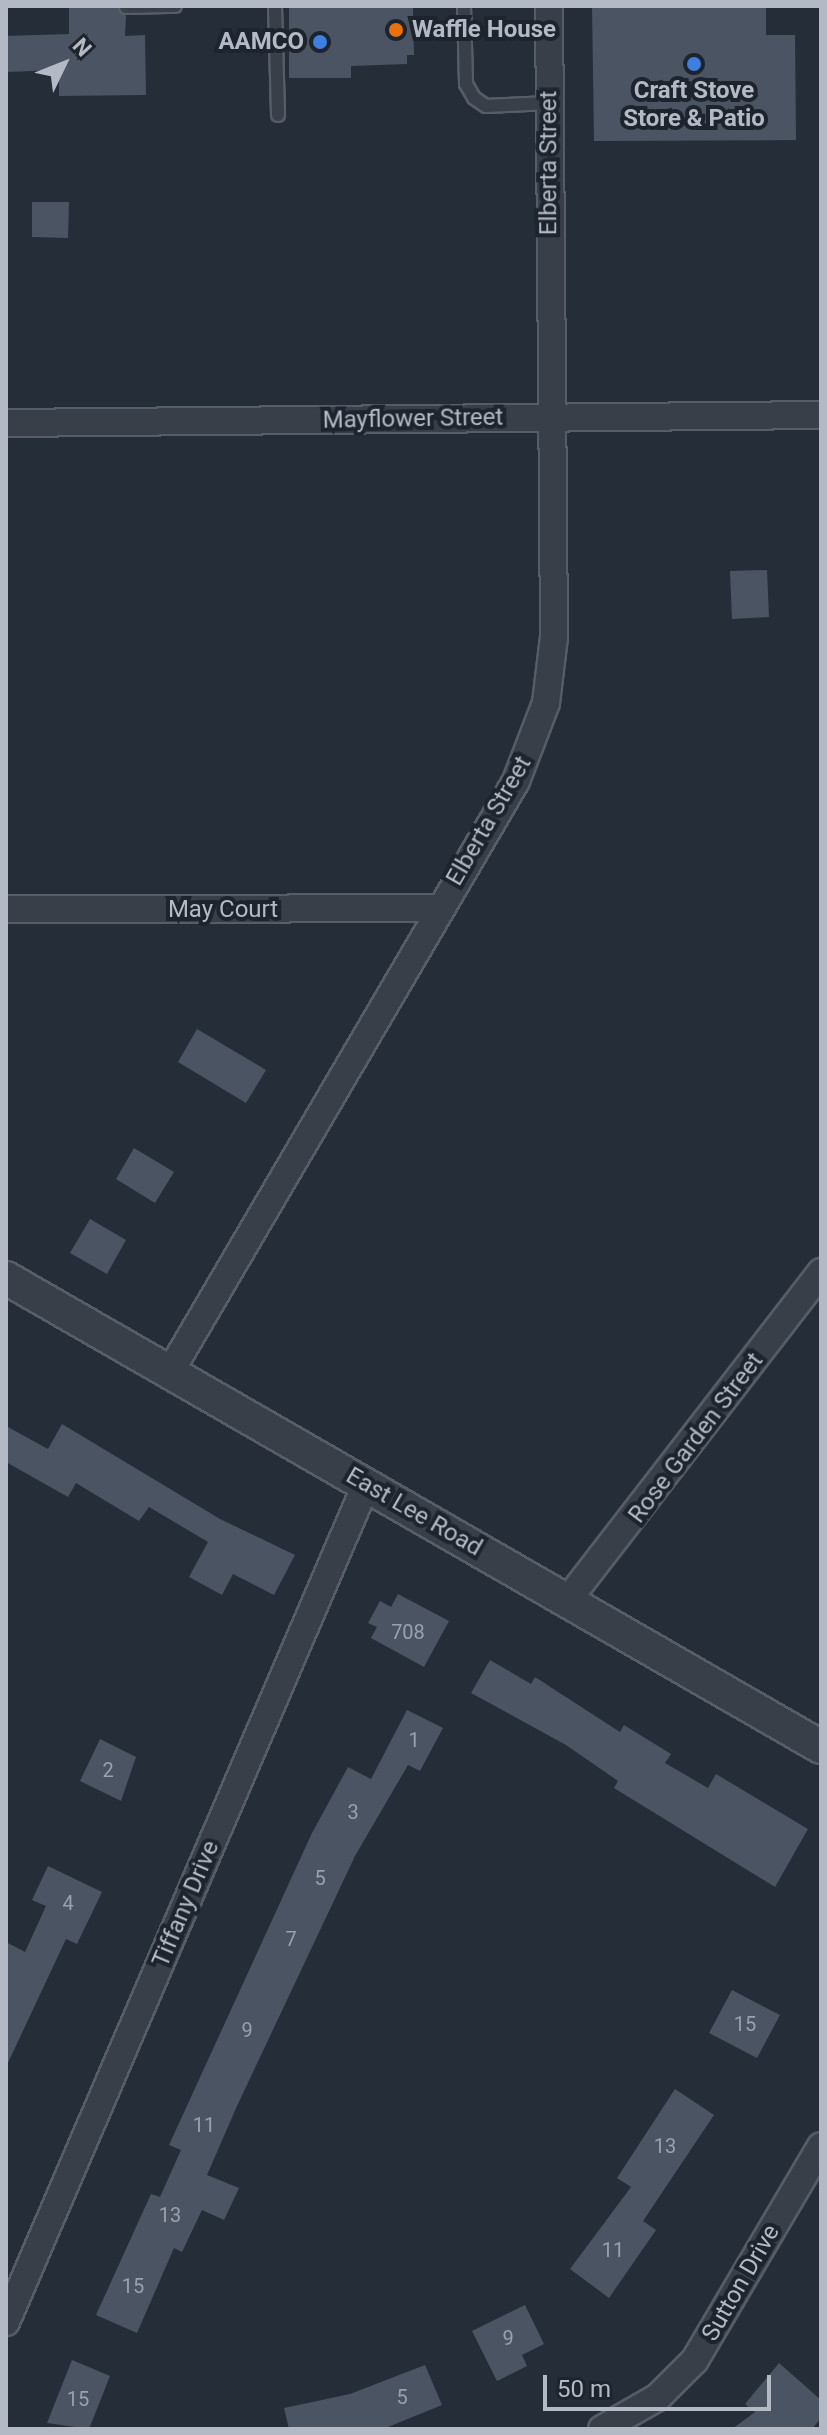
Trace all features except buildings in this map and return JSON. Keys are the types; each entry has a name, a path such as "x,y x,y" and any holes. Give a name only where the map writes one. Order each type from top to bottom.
{"street":[{"name":"Elberta Street","path":"170,1372 516,781 546,703 554,637 549,6"},
{"name":"Mayflower Street","path":"6,423 821,415"},
{"name":"May Court","path":"6,909 439,908"},
{"name":"Rose Garden Street","path":"567,1601 821,1272"},
{"name":"East Lee Road","path":"6,1278 821,1747"},
{"name":"Tiffany Drive","path":"6,2322 366,1485"},
{"name":"Sutton Drive","path":"602,2429 658,2397 695,2360 821,2146"}],"lane":[{"path":"126,7 175,6"},
{"path":"275,6 278,115"},
{"path":"464,6 466,84 474,98 486,106 549,103"}],"place":[{"name":"Waffle House","path":"396,30"},
{"name":"AAMCO","path":"320,42"},
{"name":"Craft Stove Store & Patio","path":"694,64"}]}
